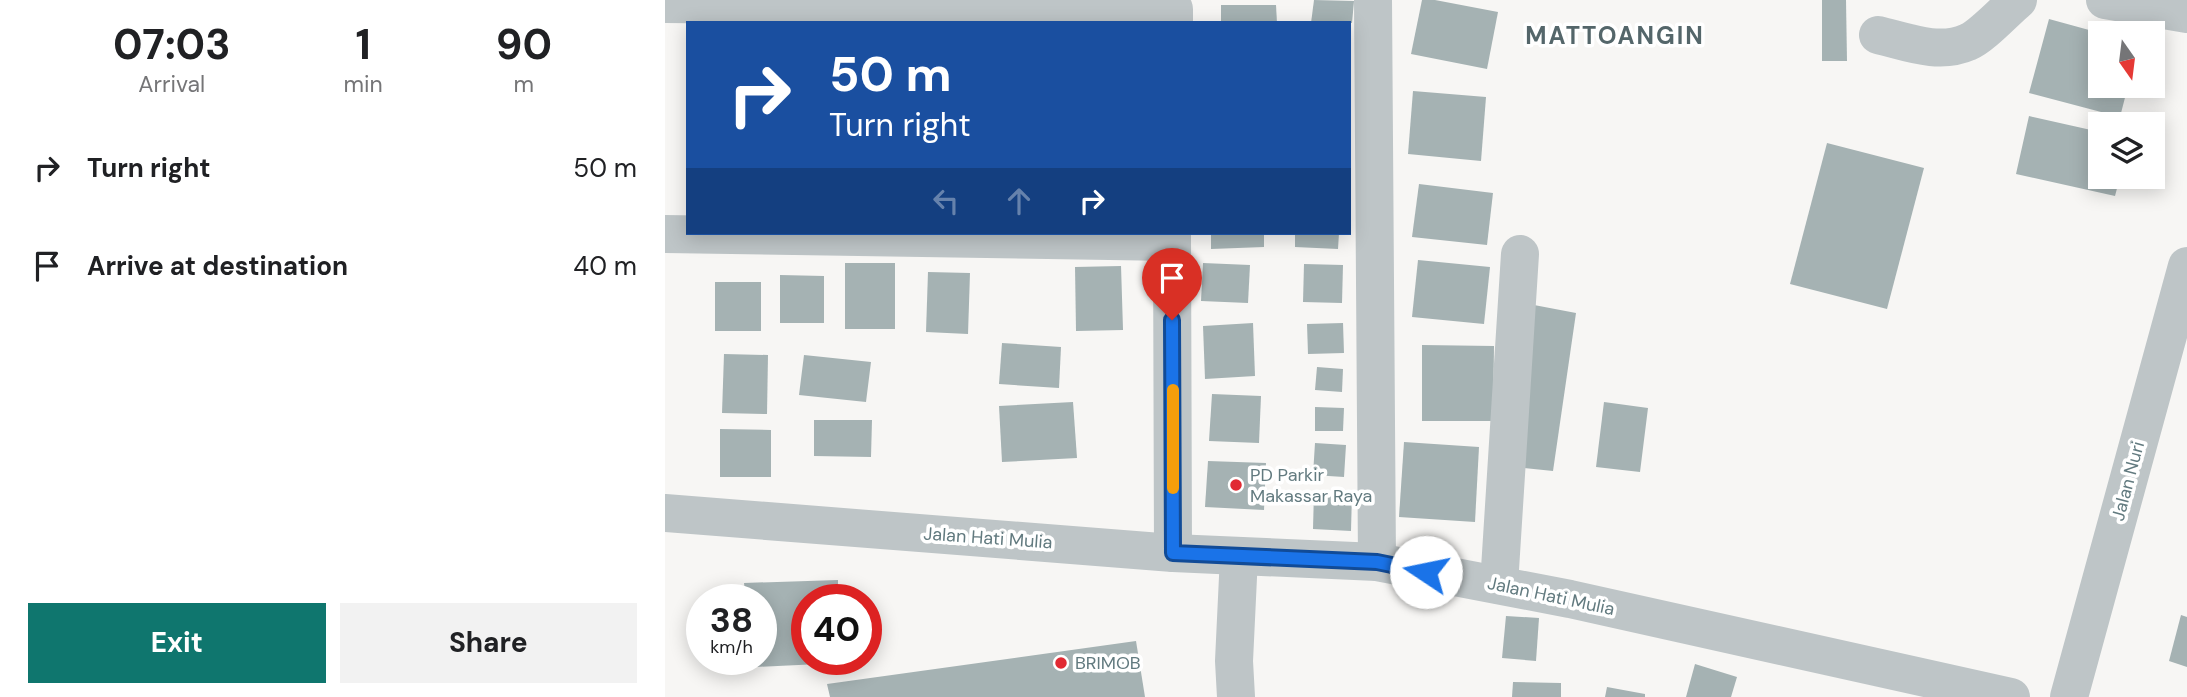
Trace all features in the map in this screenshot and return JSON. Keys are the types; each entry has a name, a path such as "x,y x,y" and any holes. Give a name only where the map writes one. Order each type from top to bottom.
{"street":[{"path":"1373,0 1377,562"},
{"path":"1878,35 1935,49 1949,48 1970,42 2018,0"},
{"path":"2105,0 2187,14"},
{"path":"665,4 1174,16"},
{"path":"665,234 686,234"},
{"path":"834,235 1172,237 1173,553"},
{"path":"1499,585 1520,254"},
{"name":"Jalan Nuri","path":"2069,697 2187,266"},
{"name":"Jalan Hati Mulia","path":"665,513 1173,553 1377,562 1570,599 2011,697"},
{"path":"1236,697 1234,662 1239,556"}],"building":[{"path":"1314,0 1354,1 1352,23 1311,21"},
{"path":"1422,0 1498,12 1487,69 1411,54"},
{"path":"1822,0 1846,0 1847,61 1822,61"},
{"path":"1221,5 1276,5 1277,21 1221,21"},
{"path":"2049,19 2088,30 2088,98 2125,98 2121,112 2101,112 2029,93"},
{"path":"1413,91 1486,97 1481,161 1408,154"},
{"path":"2029,116 2088,129 2088,189 2117,189 2115,196 2016,174"},
{"path":"1827,143 1924,168 1887,309 1790,284"},
{"path":"1419,184 1493,193 1487,245 1412,237"},
{"path":"1211,235 1264,235 1264,247 1211,249"},
{"path":"1295,235 1339,235 1338,249 1295,247"},
{"path":"1418,260 1490,267 1484,324 1412,317"},
{"path":"845,263 895,263 895,329 845,329"},
{"path":"1203,263 1250,265 1248,303 1201,301"},
{"path":"1304,264 1343,265 1342,303 1303,302"},
{"path":"1121,266 1123,330 1076,331 1075,267"},
{"path":"928,272 970,273 968,334 926,332"},
{"path":"780,275 824,276 824,323 780,323"},
{"path":"715,282 761,282 761,331 715,331"},
{"path":"1534,305 1576,313 1553,471 1514,467"},
{"path":"1253,323 1255,376 1205,379 1203,326"},
{"path":"1343,323 1344,353 1308,354 1307,324"},
{"path":"1002,343 1061,347 1059,388 999,384"},
{"path":"1422,345 1494,346 1493,421 1422,421"},
{"path":"724,354 768,355 767,414 722,413"},
{"path":"804,355 871,362 866,402 799,395"},
{"path":"1317,367 1343,369 1342,392 1315,390"},
{"path":"1212,394 1261,396 1259,443 1209,441"},
{"path":"1073,402 1077,458 1002,462 999,406"},
{"path":"1604,402 1648,408 1640,472 1596,467"},
{"path":"1315,407 1344,408 1343,431 1315,431"},
{"path":"814,420 872,420 871,457 814,456"},
{"path":"720,429 771,430 771,477 720,477"},
{"path":"1404,442 1479,447 1475,522 1399,517"},
{"path":"1315,443 1346,445 1344,477 1313,475"},
{"name":"PD Parkir Makassar Raya","path":"1208,461 1266,463 1264,510 1205,507"},
{"path":"1314,492 1352,493 1351,531 1313,529"},
{"path":"838,580 838,584 791,584 791,665 777,666 777,584 744,583"},
{"path":"2181,615 2187,617 2187,667 2169,661"},
{"path":"1506,616 1539,618 1536,661 1502,658"},
{"name":"BRIMOB","path":"1136,641 1145,697 830,697 827,684"},
{"path":"1695,664 1737,677 1731,697 1686,697"},
{"path":"1513,682 1561,683 1561,697 1512,697"},
{"path":"1607,687 1645,694 1645,697 1605,697"}],"slow traffic":[{"path":"1173,390 1173,488"}],"place":[{"name":"PD Parkir Makassar Raya","path":"1236,485"},
{"name":"BRIMOB","path":"1061,663"}],"district":[{"name":"MATTOANGIN","path":"1615,36"}],"route":[{"path":"1172,320 1173,553 1377,562 1426,572"}]}
